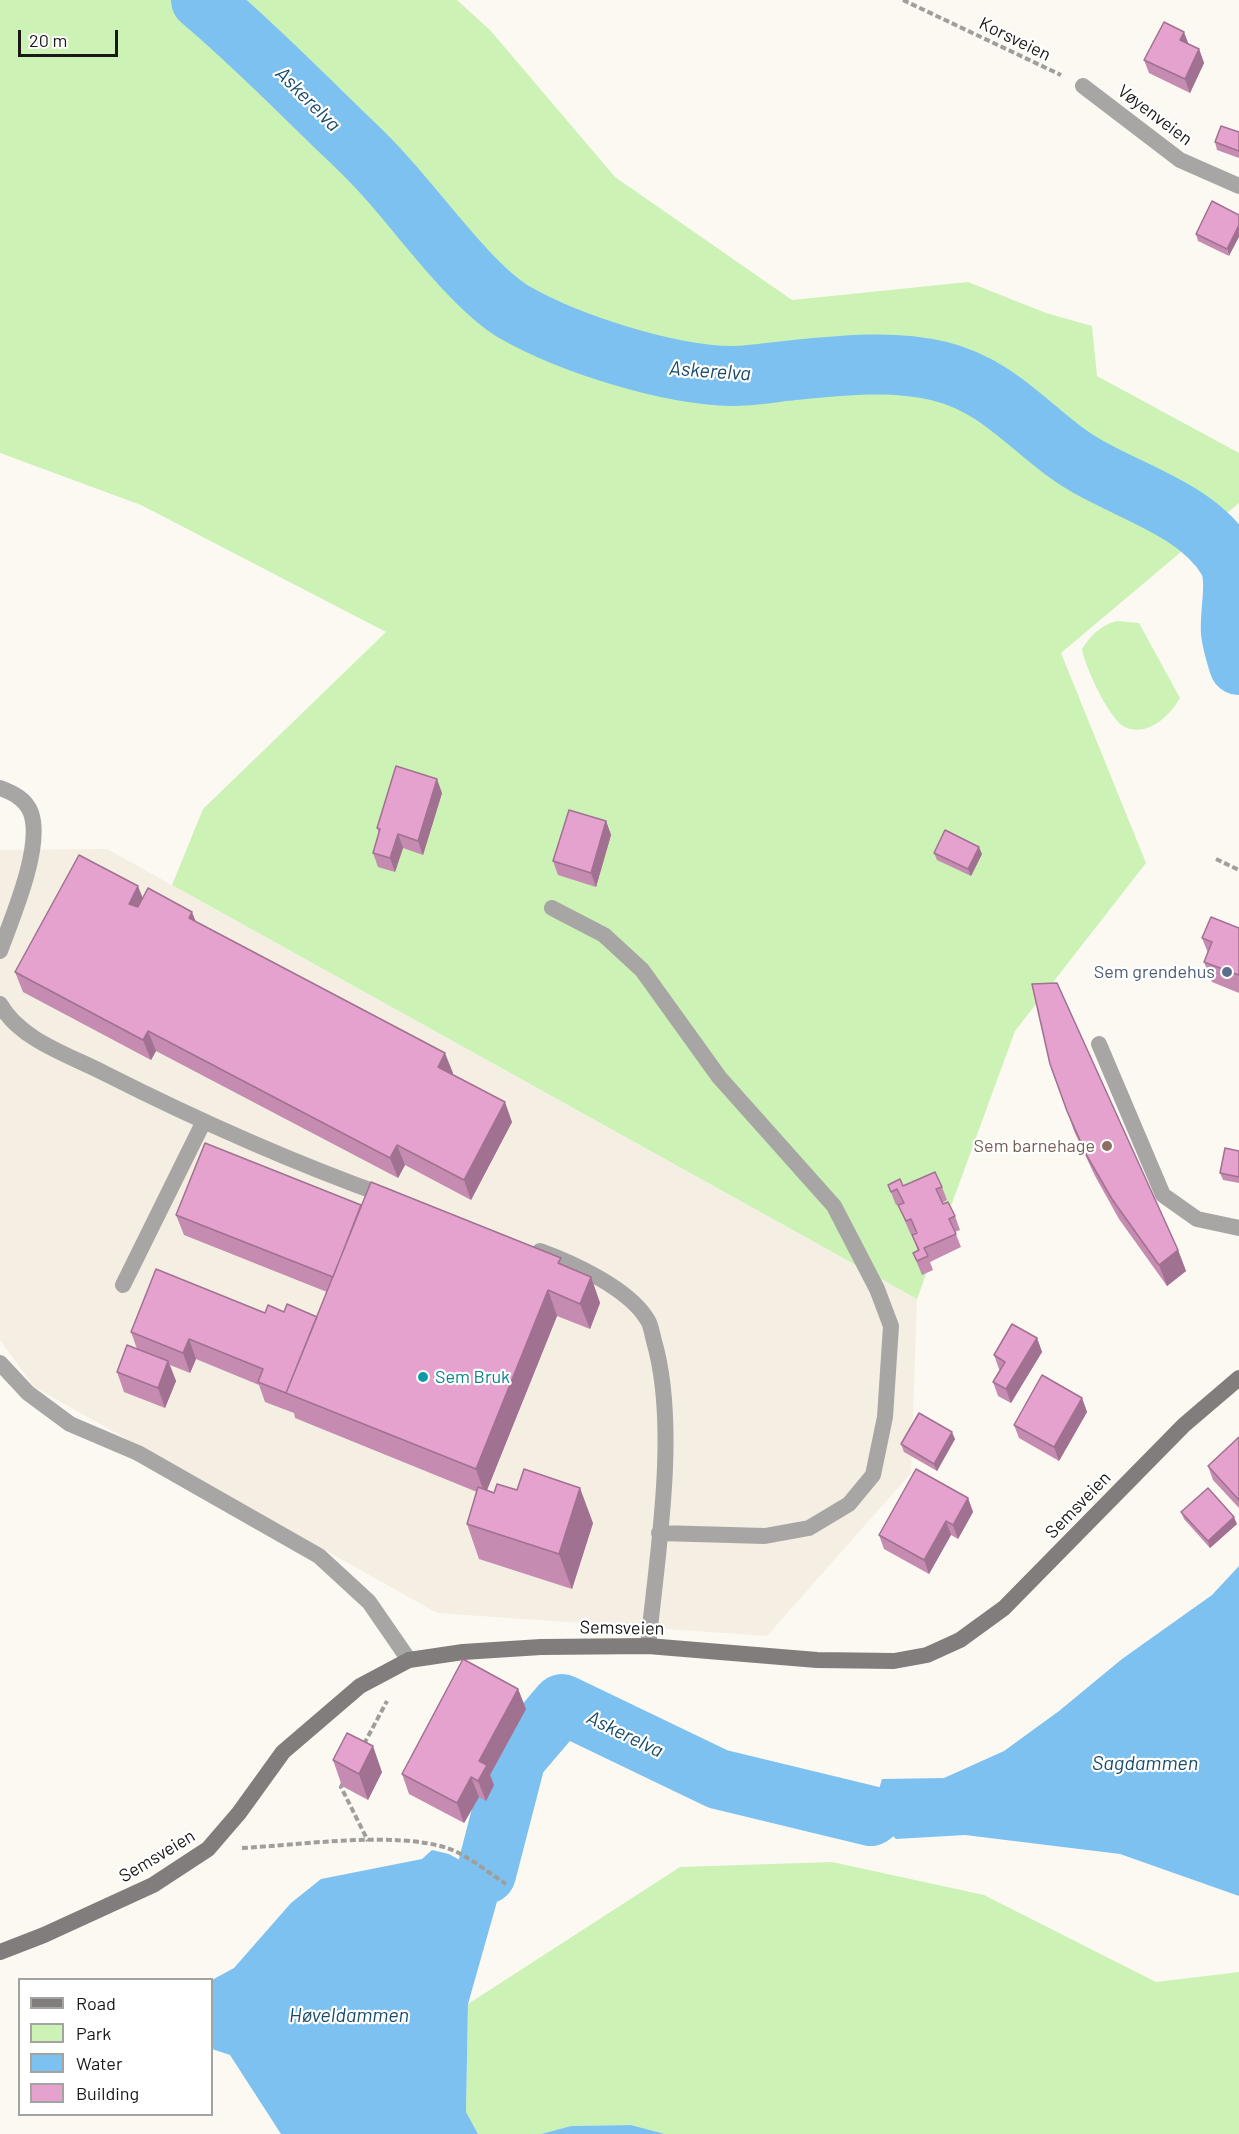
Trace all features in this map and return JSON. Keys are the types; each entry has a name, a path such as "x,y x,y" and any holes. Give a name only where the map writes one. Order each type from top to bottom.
{"main road":[{"name":"Semsveien","path":"0,1952 44,1935 153,1885 208,1849 239,1813 283,1752 360,1686 409,1660 463,1652 541,1647 648,1646 817,1660 894,1660 927,1655 960,1640 1004,1608 1184,1425 1239,1378"}],"street":[{"name":"Vøyenveien","path":"1083,86 1180,160 1239,186"},
{"path":"0,788 17,794 31,813 33,845 25,882 0,951"},
{"path":"552,908 604,935 642,970 719,1077 834,1206 877,1289 891,1326 885,1417 873,1474 849,1504 809,1528 765,1536 659,1533"},
{"path":"0,1004 6,1014 31,1036 203,1123 403,1202"},
{"path":"1099,1044 1163,1195 1197,1219 1239,1228"},
{"path":"123,1284 203,1123"},
{"path":"526,1246 571,1262 622,1294 648,1319 661,1366 665,1445 648,1646"},
{"path":"0,1362 28,1393 70,1424 138,1454 319,1556 369,1602 409,1660"}],"path":[{"name":"Korsveien","path":"903,0 1083,86"},
{"path":"1216,859 1239,870"},
{"path":"362,1748 388,1699"},
{"path":"346,1777 341,1787 368,1841"},
{"path":"208,1849 408,1840 446,1847 463,1854 506,1884"}],"shaded area":[{"path":"107,849 917,1299 911,1473 767,1636 437,1613 34,1387 0,1340 0,850"}],"green space":[{"path":"0,0 457,0 490,30 615,177 792,300 968,282 1046,313 1092,326 1097,376 1239,453 1239,503 1061,653 1146,863 1015,1031 917,1299 172,885 203,809 386,632 141,505 0,453"},
{"path":"1117,621 1139,623 1180,698 1164,718 1149,728 1132,729 1117,721 1098,690 1084,657 1082,649 1093,635 1106,625"},
{"path":"832,1862 984,1895 1156,1982 1239,1972 1239,2134 665,2134 631,2125 571,2126 541,2134 478,2134 466,2113 468,2004 680,1867"}],"water":[{"name":"Sagdammen","path":"1239,1566 1239,1896 1120,1854 965,1835 896,1839 871,1816 882,1779 944,1778 1004,1751 1059,1711 1122,1659 1212,1595"},
{"name":"Høveldammen","path":"432,1850 449,1854 502,1884 468,2004 466,2112 478,2134 281,2134 230,2055 213,2049 213,1979 234,1968 291,1903 321,1879 422,1859"},
{"path":"631,2125 665,2134 541,2134 571,2126"}],"building":[{"path":"1164,22 1184,32 1180,40 1199,49 1185,79 1144,60"},
{"path":"1221,126 1239,132 1239,151 1215,142"},
{"path":"1212,201 1239,215 1239,225 1227,249 1196,234"},
{"path":"396,766 437,779 418,841 398,834 390,858 373,853 380,829 377,828"},
{"path":"569,810 606,821 591,873 553,861"},
{"path":"945,830 979,847 968,869 934,853"},
{"path":"79,855 138,886 129,904 138,907 148,888 192,912 189,918 445,1053 438,1067 505,1102 464,1180 397,1145 390,1158 148,1031 143,1040 15,972"},
{"path":"1211,917 1239,928 1239,975 1204,962 1212,942 1202,938"},
{"path":"1057,983 1178,1250 1159,1265 1112,1199 1087,1156 1050,1064 1032,984"},
{"path":"205,1143 361,1205 333,1277 176,1215"},
{"path":"1225,1148 1239,1151 1239,1177 1220,1173"},
{"path":"935,1172 942,1187 936,1189 943,1204 948,1202 955,1216 949,1219 956,1234 924,1248 928,1256 917,1261 913,1253 919,1250 912,1235 917,1233 911,1219 906,1221 898,1205 904,1203 897,1189 891,1192 888,1185 900,1179 903,1186"},
{"name":"Sem Bruk","path":"371,1182 561,1258 558,1263 591,1277 580,1304 548,1290 476,1469 286,1393"},
{"path":"156,1269 265,1313 268,1305 284,1312 287,1304 317,1317 286,1393 258,1382 263,1369 189,1339 183,1353 131,1332"},
{"path":"1012,1324 1037,1338 1006,1389 993,1382 1005,1362 994,1355"},
{"path":"127,1345 168,1361 158,1388 117,1372"},
{"path":"1042,1375 1082,1398 1054,1447 1014,1425"},
{"path":"919,1413 952,1432 934,1464 901,1444"},
{"path":"1239,1437 1239,1500 1208,1466"},
{"path":"524,1469 580,1488 559,1554 467,1524 478,1487 494,1493 497,1484 517,1490"},
{"path":"916,1469 968,1498 953,1525 946,1521 924,1560 879,1535"},
{"path":"1208,1488 1234,1517 1208,1541 1181,1512"},
{"path":"463,1659 518,1689 479,1761 487,1765 478,1781 471,1777 457,1803 402,1774"},
{"path":"347,1733 373,1746 359,1774 333,1760"}],"waterway":[{"name":"Askerelva","path":"201,0 363,152 464,268 498,301 514,312 563,335 620,356 707,374 745,376 823,367 882,364 939,371 963,379 984,390 1003,402 1075,459 1186,518 1216,544 1231,568 1233,577 1231,633 1239,665"},
{"name":"Askerelva","path":"486,1874 516,1758 562,1704 718,1779 871,1816"}],"place":[{"name":"Sem grendehus","path":"1227,972"},
{"name":"Sem barnehage","path":"1107,1146"},
{"name":"Sem Bruk","path":"423,1377"}]}
